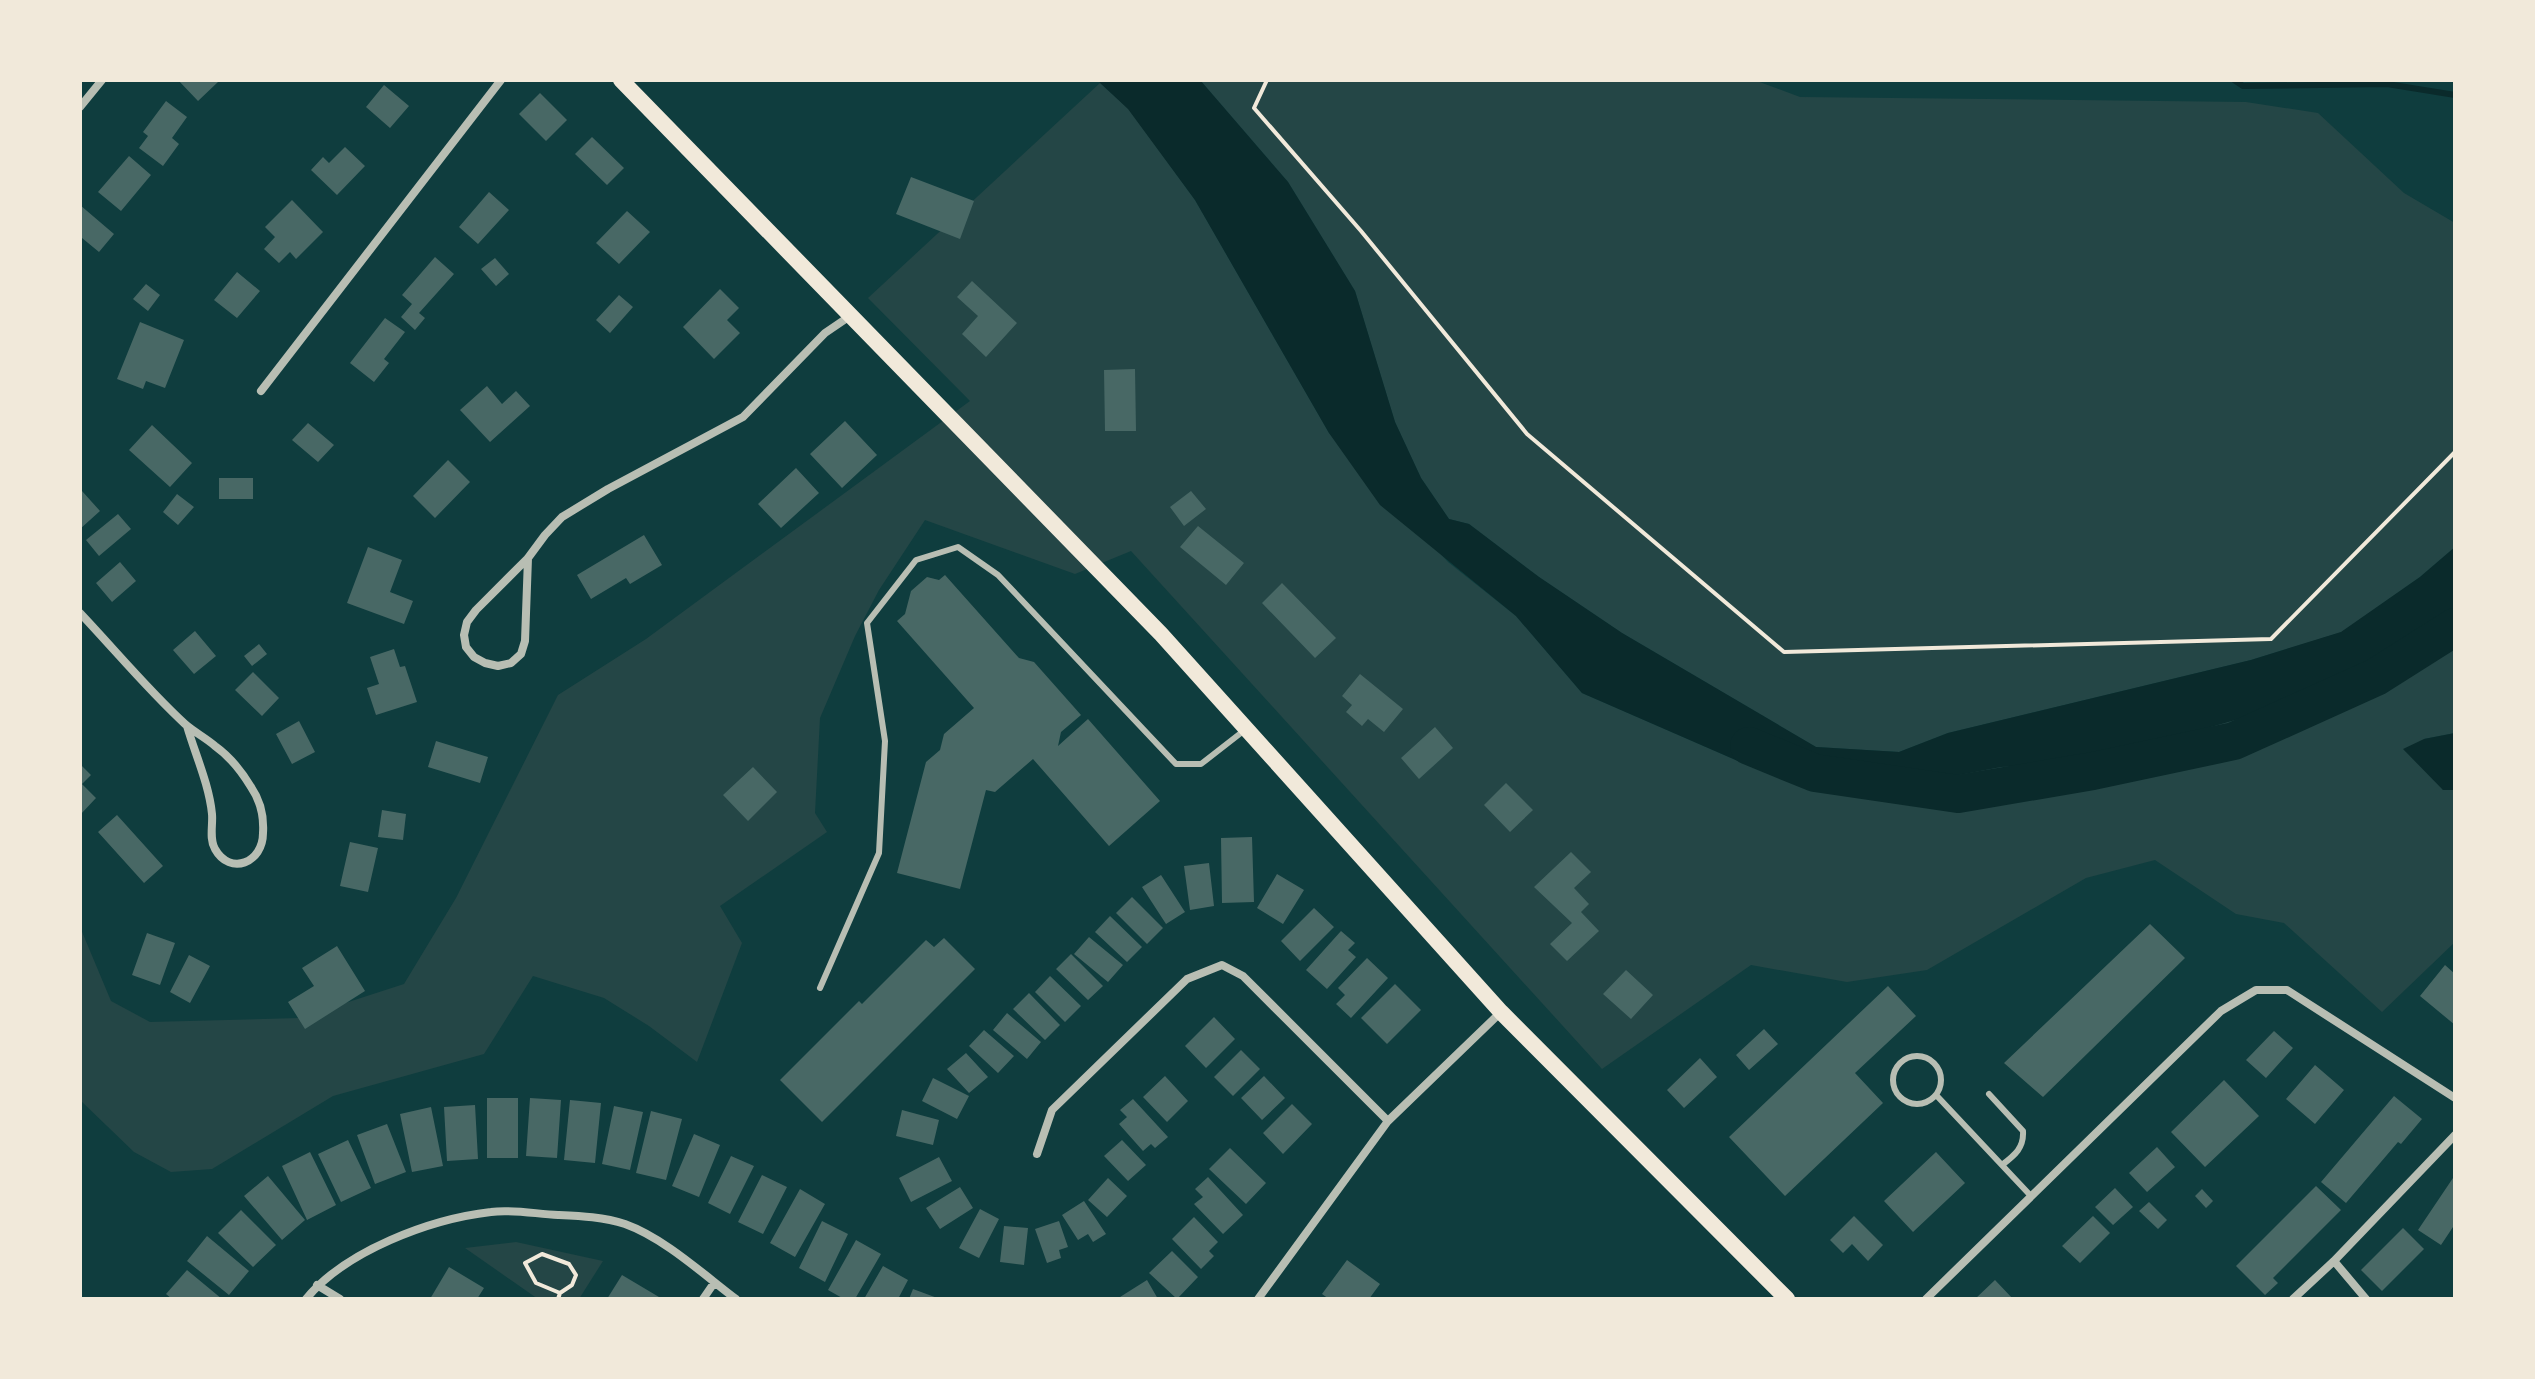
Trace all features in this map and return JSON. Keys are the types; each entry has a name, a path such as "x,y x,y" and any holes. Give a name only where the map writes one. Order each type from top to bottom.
{"main road":[{"path":"621,80 1161,634 1501,1012 1787,1299"}],"street":[{"path":"80,107 102,80"},
{"path":"261,391 501,80"},
{"path":"528,558 525,641 521,654 511,663 498,666 485,663 474,657 466,647 464,635 467,622 562,517 743,417 825,333 852,314"},
{"path":"80,613 187,726 217,747 252,788 261,808 263,846 255,858 246,863 224,860 215,850 211,839 213,824 209,796 187,726"},
{"path":"1037,1154 1052,1110 1187,979 1222,965 1243,976 1388,1121"},
{"path":"1926,1299 2221,1011 2256,990 2287,990 2455,1098"},
{"path":"1258,1299 1388,1121 1501,1012"},
{"path":"2293,1299 2334,1261 2455,1135"},
{"path":"306,1299 317,1285 360,1256 404,1235 452,1218 495,1211 583,1216 624,1224 654,1238 736,1299"},
{"path":"2334,1261 2366,1299"},
{"path":"703,1299 714,1283"},
{"path":"317,1285 340,1299"}],"lane":[{"path":"820,988 879,853 885,741 867,623 916,560 958,547 998,575 1176,764 1201,764 1246,729"},
{"path":"1911,1056 1928,1058 1935,1063 1942,1078 1937,1096 1916,1105 1902,1100 1893,1087 1898,1065 1911,1056"},
{"path":"1989,1094 2023,1131 2024,1141 2018,1153 2002,1165"},
{"path":"1937,1096 2030,1195"}],"path":[{"path":"1267,80 1254,108 1361,231 1527,434 1784,652 2271,639 2455,452"},
{"path":"542,1254 569,1264 576,1275 572,1285 559,1296 536,1283 525,1263 542,1254"}],"shaded area":[{"path":"1097,80 1200,80 1288,182 1355,291 1395,422 1421,478 1449,519 1469,524 1539,577 1622,633 1816,747 1899,752 1948,733 2251,660 2341,632 2420,577 2455,547 2455,634 2382,682 2093,761 2001,767 1943,778 1738,761 1582,693 1516,616 1380,505 1329,433 1195,200 1128,109"},
{"path":"1200,80 1754,80 1800,97 2246,102 2318,113 2404,193 2455,223 2455,547 2420,577 2342,632 2251,660 1948,733 1899,752 1816,747 1622,633 1539,577 1469,524 1449,519 1421,478 1395,422 1355,291 1288,182"},
{"path":"1100,83 1129,109 1195,200 1329,433 1448,562 1516,616 1582,693 1738,761 1942,778 2256,714 2382,682 2455,634 2455,733 2424,739 2443,790 2455,790 2455,942 2382,1012 2284,923 2236,914 2155,860 2086,878 1927,970 1847,982 1751,965 1602,1069 1131,551 1075,574 925,520 879,590 855,636 820,718 815,813 827,832 720,906 742,943 697,1062 649,1026 604,998 533,976 484,1054 333,1096 212,1169 171,1172 134,1152 80,1100 80,927 111,1001 150,1022 299,1018 404,984 456,898 558,695 646,639 970,401 868,298"},
{"path":"2455,733 2455,790 2443,790 2403,749 2424,739"},
{"path":"516,1242 603,1261 579,1299 538,1299 465,1248"}],"building":[{"path":"178,80 216,80 218,82 198,101"},
{"path":"384,85 409,106 390,128 366,107"},
{"path":"540,93 567,120 546,141 519,114"},
{"path":"166,101 187,117 172,138 179,144 163,166 139,148 148,136 143,132"},
{"path":"592,137 624,168 607,185 575,154"},
{"path":"345,147 365,166 337,195 311,170 323,157 329,163"},
{"path":"129,156 151,175 121,211 98,192"},
{"path":"911,177 974,201 960,239 896,214"},
{"path":"489,192 509,210 478,244 459,227"},
{"path":"292,200 323,232 296,259 290,252 279,263 264,249 275,237 265,227"},
{"path":"80,205 114,234 99,252 82,238 80,240"},
{"path":"627,211 650,232 619,264 596,243"},
{"path":"435,257 454,274 419,313 425,318 415,330 401,317 412,304 402,295"},
{"path":"495,258 509,274 496,286 481,269"},
{"path":"237,272 260,291 237,318 214,300"},
{"path":"972,281 1017,323 986,357 962,334 978,316 957,297"},
{"path":"146,284 160,295 148,311 133,299"},
{"path":"720,289 739,308 727,320 740,333 714,359 683,327"},
{"path":"619,295 633,307 610,333 596,320"},
{"path":"385,318 405,332 384,359 389,363 374,382 350,363"},
{"path":"140,322 184,340 165,388 146,381 143,389 117,379"},
{"path":"1135,369 1136,431 1105,431 1104,370"},
{"path":"487,386 502,404 516,391 530,406 490,442 460,410"},
{"path":"845,421 877,455 842,488 810,454"},
{"path":"308,423 334,445 318,462 292,440"},
{"path":"152,425 192,463 170,487 129,450"},
{"path":"448,460 470,482 435,518 413,496"},
{"path":"796,468 819,493 781,528 758,504"},
{"path":"219,478 253,478 253,499 219,499"},
{"path":"82,491 100,511 80,529 80,493"},
{"path":"1191,491 1206,509 1184,526 1170,507"},
{"path":"177,494 194,507 178,525 163,512"},
{"path":"118,514 131,529 99,556 86,540"},
{"path":"1198,526 1244,563 1226,585 1180,547"},
{"path":"644,535 662,565 630,584 626,578 591,599 577,575"},
{"path":"368,547 402,560 390,592 413,601 404,624 347,603"},
{"path":"120,562 136,581 112,602 96,583"},
{"path":"945,575 1019,658 1034,662 1081,715 1061,732 1058,746 1088,719 1160,801 1109,846 1033,759 995,792 986,790 960,889 897,873 926,762 940,750 944,734 974,708 897,621 905,614 911,591 927,577 939,580"},
{"path":"1282,583 1336,638 1315,658 1262,603"},
{"path":"195,631 216,656 194,674 173,650"},
{"path":"259,644 267,654 252,666 244,656"},
{"path":"394,649 400,667 405,666 417,702 376,715 367,688 379,684 370,657"},
{"path":"253,672 279,698 262,716 235,690"},
{"path":"1360,674 1403,709 1384,732 1368,719 1362,726 1346,712 1352,705 1342,696"},
{"path":"299,721 315,752 292,764 276,734"},
{"path":"1435,727 1453,748 1419,779 1401,758"},
{"path":"436,741 488,757 480,783 428,767"},
{"path":"80,764 91,775 82,784 96,798 80,815"},
{"path":"753,767 777,792 748,821 723,795"},
{"path":"1506,783 1533,810 1510,832 1484,805"},
{"path":"382,810 406,814 403,840 378,837"},
{"path":"117,815 163,866 144,883 98,832"},
{"path":"1252,837 1254,902 1222,903 1221,838"},
{"path":"350,842 378,848 368,892 340,886"},
{"path":"1571,852 1591,872 1574,888 1589,904 1581,912 1599,931 1567,961 1550,944 1572,923 1534,887"},
{"path":"1209,863 1214,906 1190,910 1184,866"},
{"path":"1277,874 1304,890 1283,924 1257,908"},
{"path":"1161,875 1185,912 1166,924 1142,887"},
{"path":"1132,897 1163,928 1147,944 1116,913"},
{"path":"1314,908 1334,927 1300,961 1281,941"},
{"path":"1110,916 1142,947 1127,962 1095,932"},
{"path":"2150,924 2185,958 2043,1097 2004,1063"},
{"path":"1341,931 1355,943 1348,950 1356,957 1327,989 1306,970"},
{"path":"147,933 175,943 160,985 132,975"},
{"path":"1089,937 1123,965 1108,982 1074,954"},
{"path":"944,938 975,969 822,1122 780,1080 926,940 934,947"},
{"path":"337,946 365,991 305,1029 288,1002 314,986 302,968"},
{"path":"1071,954 1103,986 1088,1000 1056,969"},
{"path":"189,955 210,966 190,1003 170,992"},
{"path":"1367,958 1388,978 1351,1018 1336,1004 1345,995 1338,988"},
{"path":"2445,965 2455,974 2455,1025 2420,996"},
{"path":"1626,970 1653,995 1631,1019 1603,994"},
{"path":"1050,976 1081,1006 1065,1022 1035,992"},
{"path":"1395,984 1421,1010 1387,1044 1361,1018"},
{"path":"1888,986 1916,1016 1855,1073 1883,1103 1785,1196 1729,1137"},
{"path":"1029,993 1060,1025 1045,1040 1013,1009"},
{"path":"1007,1013 1041,1042 1027,1059 993,1030"},
{"path":"1214,1017 1235,1039 1206,1068 1185,1046"},
{"path":"1764,1029 1778,1044 1749,1070 1736,1055"},
{"path":"984,1030 1014,1056 998,1073 969,1046"},
{"path":"2274,1031 2293,1048 2266,1078 2246,1060"},
{"path":"1241,1050 1260,1069 1233,1096 1214,1077"},
{"path":"966,1053 988,1077 969,1093 947,1069"},
{"path":"1700,1058 1717,1077 1684,1108 1667,1090"},
{"path":"2315,1065 2344,1090 2315,1124 2286,1099"},
{"path":"1165,1076 1188,1101 1167,1122 1143,1097"},
{"path":"1264,1076 1285,1098 1262,1120 1241,1098"},
{"path":"933,1078 969,1096 957,1119 922,1101"},
{"path":"2224,1080 2259,1116 2205,1167 2171,1132"},
{"path":"2394,1096 2422,1119 2346,1203 2321,1182"},
{"path":"487,1098 518,1098 518,1158 487,1158"},
{"path":"530,1098 561,1100 557,1158 526,1156"},
{"path":"1133,1099 1168,1137 1155,1148 1151,1144 1143,1151 1119,1124 1127,1117 1120,1110"},
{"path":"570,1100 601,1103 595,1163 564,1160"},
{"path":"1292,1104 1312,1124 1283,1154 1263,1133"},
{"path":"475,1105 478,1159 447,1161 444,1107"},
{"path":"614,1106 643,1112 630,1170 602,1164"},
{"path":"431,1107 443,1166 412,1172 400,1114"},
{"path":"902,1110 939,1120 933,1145 896,1136"},
{"path":"651,1111 682,1119 666,1180 636,1173"},
{"path":"387,1124 406,1172 375,1184 357,1135"},
{"path":"694,1134 720,1145 699,1197 672,1186"},
{"path":"348,1140 371,1188 341,1202 318,1154"},
{"path":"1122,1140 1146,1165 1128,1181 1104,1156"},
{"path":"2157,1147 2175,1167 2147,1192 2129,1173"},
{"path":"1230,1148 1266,1183 1246,1204 1209,1169"},
{"path":"310,1152 336,1205 307,1220 282,1166"},
{"path":"1936,1152 1965,1183 1913,1232 1884,1201"},
{"path":"731,1156 754,1166 730,1214 708,1203"},
{"path":"939,1157 952,1181 911,1202 899,1178"},
{"path":"762,1175 787,1187 763,1234 738,1222"},
{"path":"2455,1175 2455,1224 2441,1245 2418,1230"},
{"path":"268,1176 305,1220 282,1240 244,1196"},
{"path":"1208,1177 1243,1215 1223,1234 1194,1204 1203,1197 1195,1189"},
{"path":"1108,1178 1127,1196 1107,1217 1088,1200"},
{"path":"2316,1186 2341,1210 2273,1278 2278,1283 2265,1295 2236,1266"},
{"path":"960,1187 973,1208 940,1229 926,1208"},
{"path":"2115,1188 2133,1207 2113,1225 2095,1207"},
{"path":"800,1189 825,1204 795,1257 770,1243"},
{"path":"2202,1189 2213,1201 2206,1208 2195,1196"},
{"path":"1084,1201 1106,1234 1093,1242 1088,1234 1078,1240 1062,1215"},
{"path":"2149,1202 2167,1220 2158,1229 2139,1211"},
{"path":"980,1209 999,1219 979,1258 959,1248"},
{"path":"241,1210 276,1245 253,1267 218,1233"},
{"path":"1854,1216 1883,1245 1868,1261 1852,1244 1843,1253 1830,1240"},
{"path":"2093,1216 2110,1233 2080,1263 2062,1246"},
{"path":"1194,1217 1218,1242 1209,1251 1214,1256 1201,1269 1172,1239"},
{"path":"822,1221 848,1234 825,1282 799,1268"},
{"path":"1059,1221 1068,1247 1059,1250 1061,1258 1047,1263 1035,1229"},
{"path":"1004,1226 1028,1228 1024,1265 1000,1262"},
{"path":"2403,1228 2424,1249 2382,1291 2361,1270"},
{"path":"207,1236 249,1271 229,1295 187,1261"},
{"path":"856,1240 881,1254 855,1299 844,1299 828,1290"},
{"path":"1172,1251 1198,1277 1177,1299 1149,1273"},
{"path":"1347,1260 1380,1284 1369,1299 1329,1299 1322,1294"},
{"path":"883,1266 908,1280 898,1299 864,1299"},
{"path":"449,1267 484,1288 477,1299 430,1299"},
{"path":"187,1270 222,1299 172,1299 166,1294"},
{"path":"622,1275 659,1297 607,1299"},
{"path":"1147,1280 1158,1299 1121,1299 1120,1297"},
{"path":"1995,1280 2013,1299 1975,1299"},
{"path":"913,1289 940,1299 909,1299"}],"waterway":[{"path":"2234,80 2243,86 2387,84 2455,95"},
{"path":"1749,746 1815,773 1958,794 2093,771 2234,741 2376,677 2455,627"}]}
